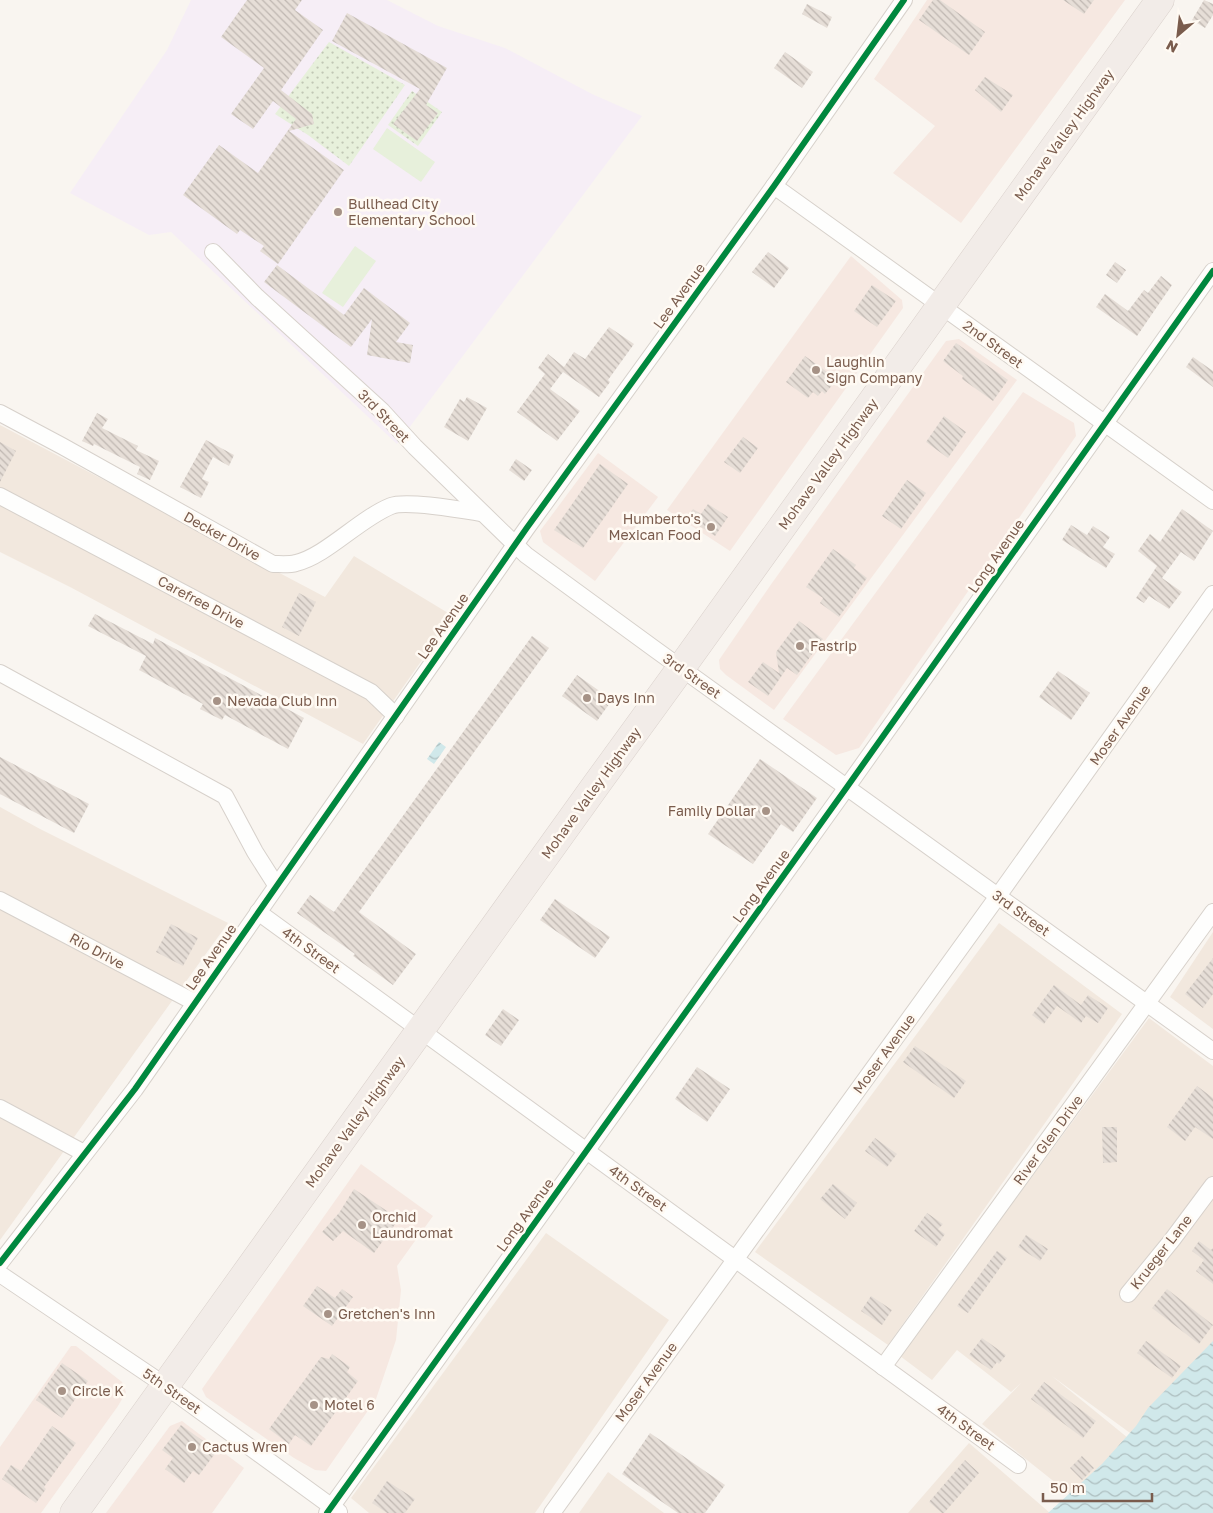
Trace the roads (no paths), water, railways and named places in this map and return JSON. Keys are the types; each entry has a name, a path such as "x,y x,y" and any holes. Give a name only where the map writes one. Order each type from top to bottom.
{"highway":[{"name":"Mohave Valley Highway","path":"74,1513 1160,0"}],"street":[{"name":"Lee Avenue","path":"0,1263 135,1089 516,544 774,186 904,0"},
{"name":"2nd Street","path":"774,186 1213,501"},
{"name":"3rd Street","path":"213,252 257,297 382,411 415,447 526,555 1213,1051"},
{"name":"Long Avenue","path":"333,1511 1213,272"},
{"name":"Decker Drive","path":"0,413 273,564 295,564 306,560 319,553 358,524 391,506 404,503 481,513"},
{"name":"Carefree Drive","path":"0,496 372,692 396,716"},
{"name":"Moser Avenue","path":"552,1513 998,896 1213,594"},
{"path":"0,674 225,796 255,852 276,885"},
{"name":"Rio Drive","path":"0,900 194,1002"},
{"name":"4th Street","path":"258,912 1018,1464"},
{"name":"River Glen Drive","path":"883,1367 1213,912"},
{"path":"0,1108 84,1153"},
{"name":"Krueger Lane","path":"1128,1294 1213,1185"},
{"name":"5th Street","path":"0,1274 166,1386 333,1511"}],"water":[{"path":"439,742 446,747 434,764 427,759"},
{"path":"1213,1341 1213,1513 1048,1513 1102,1464 1136,1426 1148,1408"}],"place":[{"name":"Bullhead City Elementary School","path":"338,212"},
{"name":"Laughlin Sign Company","path":"816,370"},
{"name":"Humberto's Mexican Food","path":"711,527"},
{"name":"Fastrip","path":"800,646"},
{"name":"Days Inn","path":"587,698"},
{"name":"Nevada Club Inn","path":"217,701"},
{"name":"Family Dollar","path":"766,811"},
{"name":"Orchid Laundromat","path":"362,1225"},
{"name":"Gretchen's Inn","path":"328,1314"},
{"name":"Circle K","path":"62,1391"},
{"name":"Motel 6","path":"314,1405"},
{"name":"Cactus Wren","path":"192,1447"}]}
